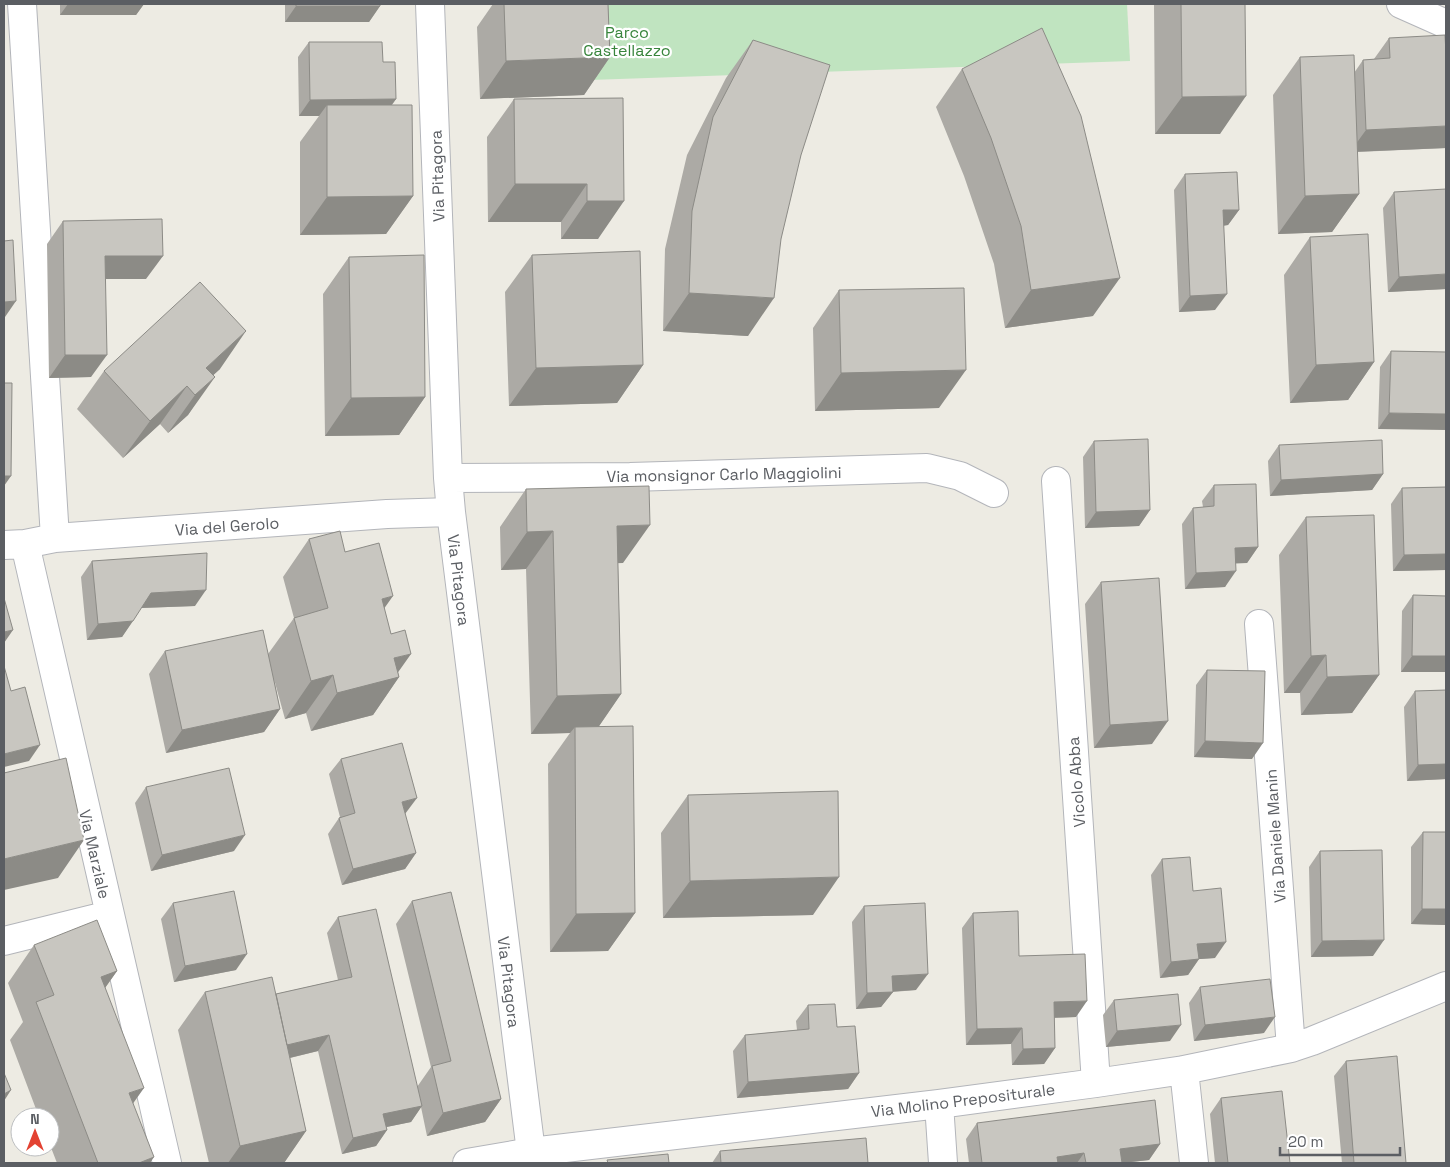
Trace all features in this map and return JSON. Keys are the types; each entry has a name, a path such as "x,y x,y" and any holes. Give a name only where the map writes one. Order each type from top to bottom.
{"street":[{"path":"22,4 55,538"},
{"name":"Via Pitagora","path":"430,4 448,478 530,1152"},
{"path":"1401,4 1446,24"},
{"name":"Via monsignor Carlo Maggiolini","path":"448,478 630,477 927,468 960,476 994,493"},
{"name":"Vicolo Abba","path":"1056,481 1096,1083"},
{"name":"Via del Gerolo","path":"14,544 55,538 377,515 451,512"},
{"name":"Via Marziale","path":"14,544 109,915 167,1163"},
{"name":"Via Daniele Manin","path":"1259,624 1291,1048"},
{"path":"4,942 109,915"},
{"name":"Via Molino Prepositurale","path":"473,1163 530,1152 939,1104 1184,1070 1291,1048 1446,986"},
{"path":"1184,1070 1194,1163"},
{"path":"939,1104 943,1163"}],"green space":[{"name":"Parco Castellazzo","path":"588,4 1127,4 1130,61 590,80"}],"building":[{"path":"296,4 380,4 380,6 296,6"},
{"path":"504,4 608,4 610,57 506,61"},
{"path":"1181,4 1245,4 1246,96 1182,97"},
{"path":"1042,28 1081,116 1120,278 1031,290 1021,226 991,138 962,69"},
{"path":"1445,35 1446,126 1366,130 1363,60 1390,58 1389,38"},
{"path":"753,40 830,65 801,155 781,239 774,298 689,293 692,211 713,117"},
{"path":"309,42 382,42 383,62 395,62 396,99 310,100"},
{"path":"1354,55 1359,194 1305,196 1300,57"},
{"path":"623,98 624,201 587,201 587,184 515,184 514,99"},
{"path":"327,105 412,105 413,196 327,197"},
{"path":"1237,172 1239,210 1223,210 1227,294 1190,296 1185,174"},
{"path":"1446,189 1446,274 1399,277 1394,192"},
{"path":"162,219 163,256 105,256 107,355 65,355 63,221"},
{"path":"1368,234 1374,362 1316,365 1310,237"},
{"path":"13,240 16,301 4,302 4,241"},
{"path":"640,251 643,365 536,368 532,255"},
{"path":"424,255 425,397 351,398 349,257"},
{"path":"200,282 246,331 206,368 215,377 195,395 187,386 150,421 104,371"},
{"path":"964,288 966,370 841,373 839,290"},
{"path":"1391,351 1446,352 1446,414 1389,413"},
{"path":"4,383 12,383 11,476 4,476"},
{"path":"1148,439 1150,510 1096,512 1094,441"},
{"path":"1382,440 1383,474 1281,480 1279,445"},
{"path":"1256,484 1258,547 1235,548 1236,571 1196,573 1193,508 1214,506 1214,485"},
{"path":"649,486 650,525 617,526 621,694 557,696 553,531 527,532 526,489"},
{"path":"1446,487 1446,554 1404,555 1402,488"},
{"path":"1374,515 1379,675 1327,677 1326,655 1311,656 1306,517"},
{"path":"340,531 345,552 379,543 393,596 382,599 391,634 405,630 411,654 394,658 399,677 337,693 333,675 311,681 294,618 328,608 309,539"},
{"path":"207,553 206,590 151,593 133,621 98,624 92,561"},
{"path":"1159,578 1168,721 1110,725 1101,582"},
{"path":"1413,595 1446,596 1446,656 1412,656"},
{"path":"4,598 13,630 4,632"},
{"path":"263,630 280,709 182,730 165,651"},
{"path":"4,666 11,691 25,687 40,745 4,754"},
{"path":"1207,670 1265,671 1263,743 1205,741"},
{"path":"1446,690 1446,764 1418,765 1415,691"},
{"path":"633,726 635,913 576,914 575,727"},
{"path":"402,743 417,798 402,802 416,853 353,869 339,818 355,813 341,759"},
{"path":"66,758 84,840 4,859 4,773"},
{"path":"229,768 245,835 162,855 146,787"},
{"path":"838,791 839,877 690,881 688,795"},
{"path":"1423,832 1446,832 1446,909 1422,909"},
{"path":"1382,850 1384,940 1322,941 1320,851"},
{"path":"1190,857 1193,891 1221,888 1226,942 1197,944 1199,959 1171,962 1162,859"},
{"path":"234,891 247,954 185,966 173,903"},
{"path":"451,892 501,1099 443,1113 432,1066 451,1061 412,901"},
{"path":"925,903 928,974 892,976 893,992 867,993 864,906"},
{"path":"376,909 422,1106 383,1114 387,1130 353,1138 329,1035 287,1045 276,994 352,977 338,917"},
{"path":"1018,911 1019,956 1085,954 1087,1001 1054,1002 1055,1048 1023,1049 1022,1028 977,1029 973,913"},
{"path":"97,920 117,971 101,977 144,1088 129,1093 154,1157 139,1163 98,1163 36,1002 54,995 34,945"},
{"path":"272,977 306,1131 240,1146 205,992"},
{"path":"1270,979 1275,1017 1205,1025 1200,987"},
{"path":"1178,994 1181,1025 1117,1031 1114,1000"},
{"path":"835,1004 837,1027 855,1026 859,1073 748,1082 745,1035 809,1029 808,1005"},
{"path":"1397,1056 1406,1163 1354,1163 1346,1061"},
{"path":"4,1073 11,1090 4,1094"},
{"path":"1282,1091 1290,1163 1228,1163 1221,1098"},
{"path":"1155,1100 1160,1144 1120,1149 1122,1163 1086,1163 1084,1153 1057,1157 1058,1163 982,1163 977,1123"},
{"path":"866,1138 868,1163 721,1163 720,1151"},
{"path":"668,1154 669,1163 608,1163 607,1160"}]}
